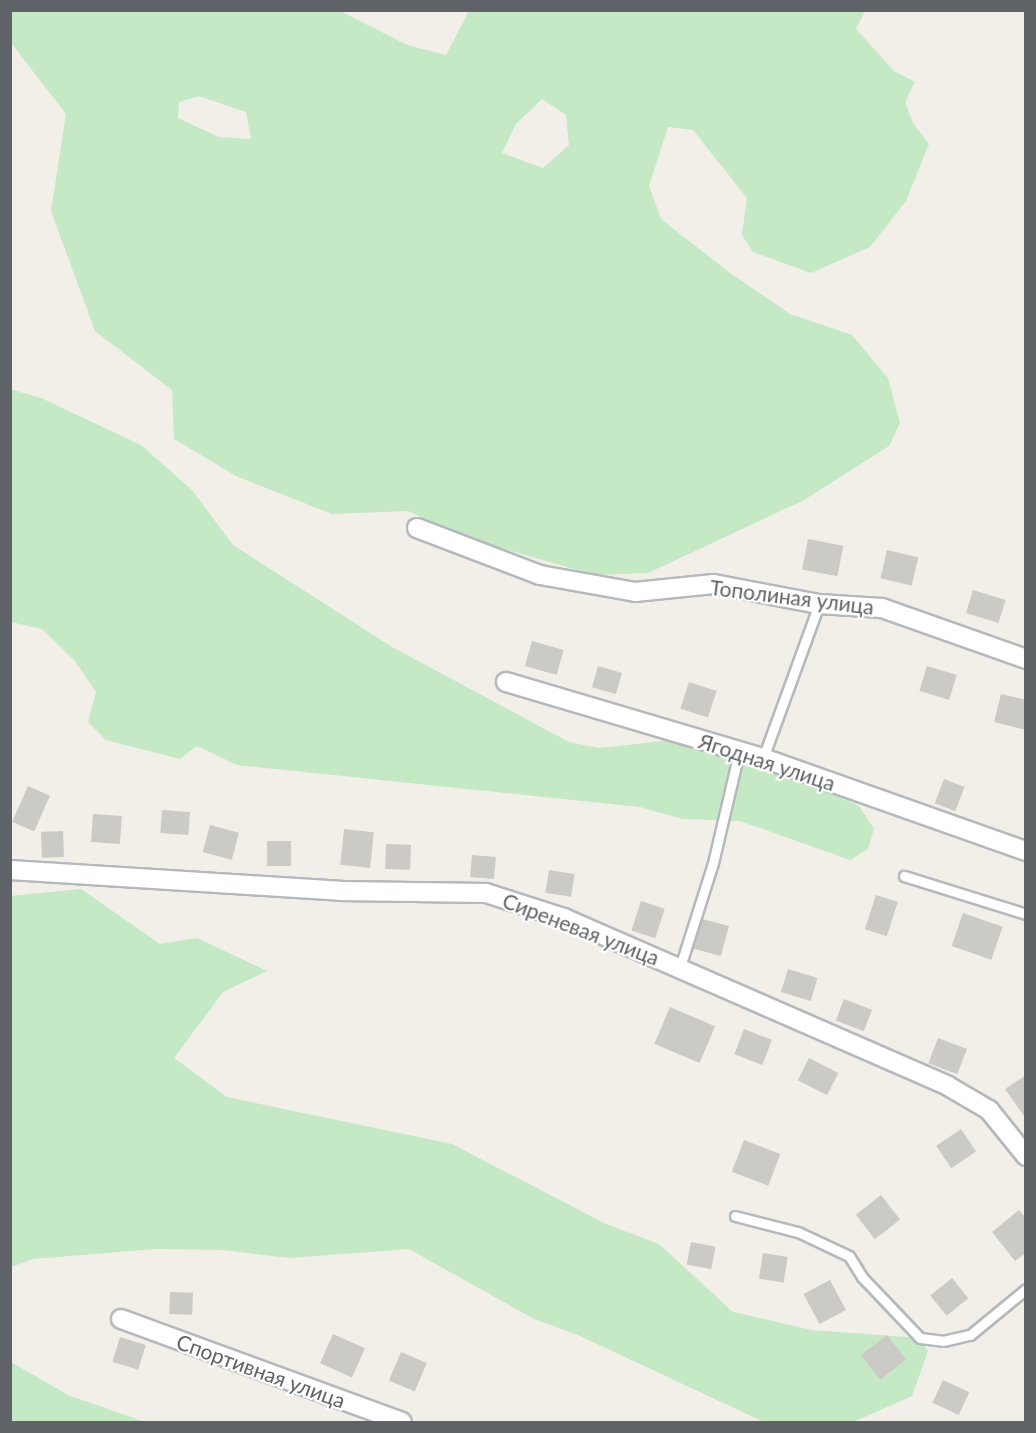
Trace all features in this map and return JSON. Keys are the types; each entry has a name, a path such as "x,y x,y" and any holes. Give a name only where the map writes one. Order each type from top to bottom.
{"street":[{"name":"Тополиная улица","path":"417,528 540,575 635,592 714,584 819,604 882,608 1026,660"},
{"name":"Ягодная улица","path":"506,682 764,758 1026,851"},
{"name":"Сиреневая улица","path":"10,870 340,891 486,893 564,918 948,1086 989,1110 1026,1156"},
{"name":"Спортивная улица","path":"121,1319 402,1422"}],"lane":[{"path":"764,758 819,604"},
{"path":"680,967 713,863 739,752"},
{"path":"904,876 1026,914"},
{"path":"735,1216 798,1232 849,1256 862,1278 920,1338 943,1341 970,1335 1026,1289"}],"green space":[{"path":"11,10 340,11 407,45 446,55 469,11 865,11 856,29 894,71 915,82 905,102 913,123 929,144 906,201 870,247 811,273 753,252 742,235 747,198 693,130 668,127 649,186 661,219 730,273 790,314 852,335 888,378 900,423 889,446 804,500 648,573 595,575 463,537 408,511 332,514 236,476 174,439 172,390 95,331 51,211 66,114 11,43","holes":["199,96 246,112 251,139 219,137 178,118 179,102","542,99 566,115 569,145 543,168 502,153 516,124"]},
{"path":"10,389 41,398 141,445 192,490 233,545 392,647 569,742 599,748 673,740 770,767 859,806 874,829 868,849 850,860 740,821 683,819 640,807 237,765 197,746 180,759 106,740 88,722 96,692 75,661 42,629 11,622"},
{"path":"81,889 160,944 197,938 267,971 223,992 174,1058 227,1097 452,1144 606,1224 659,1244 733,1312 812,1330 920,1338 928,1351 912,1396 853,1422 764,1422 580,1336 534,1319 409,1249 289,1258 221,1250 156,1249 33,1259 11,1267 10,896"},
{"path":"11,1362 68,1395 145,1422 11,1422"}],"building":[{"path":"808,539 843,546 837,576 802,569"},
{"path":"887,550 918,557 912,585 880,578"},
{"path":"973,590 1006,600 998,623 966,613"},
{"path":"532,641 564,650 557,675 525,666"},
{"path":"598,666 622,673 616,694 592,687"},
{"path":"927,666 957,675 949,700 919,691"},
{"path":"689,682 717,691 708,718 680,709"},
{"path":"1001,694 1026,700 1026,730 994,722"},
{"path":"944,779 965,787 955,811 935,803"},
{"path":"28,786 50,796 34,831 12,822"},
{"path":"162,810 190,812 188,835 160,833"},
{"path":"93,814 122,816 120,844 91,842"},
{"path":"210,825 239,833 232,860 203,852"},
{"path":"344,829 374,832 370,868 340,865"},
{"path":"63,831 64,857 42,858 41,832"},
{"path":"267,841 291,841 291,866 267,866"},
{"path":"386,844 411,845 410,870 385,869"},
{"path":"472,855 496,857 494,879 470,877"},
{"path":"549,870 575,874 571,897 545,893"},
{"path":"876,895 898,902 887,936 865,929"},
{"path":"641,901 665,909 655,938 631,930"},
{"path":"963,913 1003,927 991,960 952,946"},
{"path":"699,918 729,926 721,956 691,948"},
{"path":"788,969 818,978 811,1001 781,992"},
{"path":"844,999 872,1010 864,1031 836,1020"},
{"path":"670,1007 715,1026 699,1063 654,1044"},
{"path":"744,1029 772,1040 762,1065 734,1054"},
{"path":"938,1038 967,1049 957,1074 928,1063"},
{"path":"809,1058 838,1073 827,1095 798,1080"},
{"path":"1026,1075 1026,1115 1024,1116 1005,1089"},
{"path":"961,1129 976,1151 951,1168 936,1146"},
{"path":"744,1140 780,1154 768,1186 732,1172"},
{"path":"881,1195 900,1219 875,1239 856,1215"},
{"path":"1019,1210 1026,1218 1026,1253 1015,1261 992,1232"},
{"path":"691,1242 716,1247 711,1269 687,1265"},
{"path":"763,1253 788,1257 784,1283 759,1279"},
{"path":"952,1278 968,1298 947,1316 930,1296"},
{"path":"830,1280 846,1310 819,1324 804,1294"},
{"path":"170,1292 193,1293 192,1315 169,1314"},
{"path":"333,1334 365,1348 352,1377 320,1363"},
{"path":"887,1335 906,1359 880,1380 861,1355"},
{"path":"120,1337 146,1345 138,1370 112,1362"},
{"path":"401,1352 427,1363 415,1391 389,1381"},
{"path":"943,1380 969,1392 959,1415 932,1403"}]}
